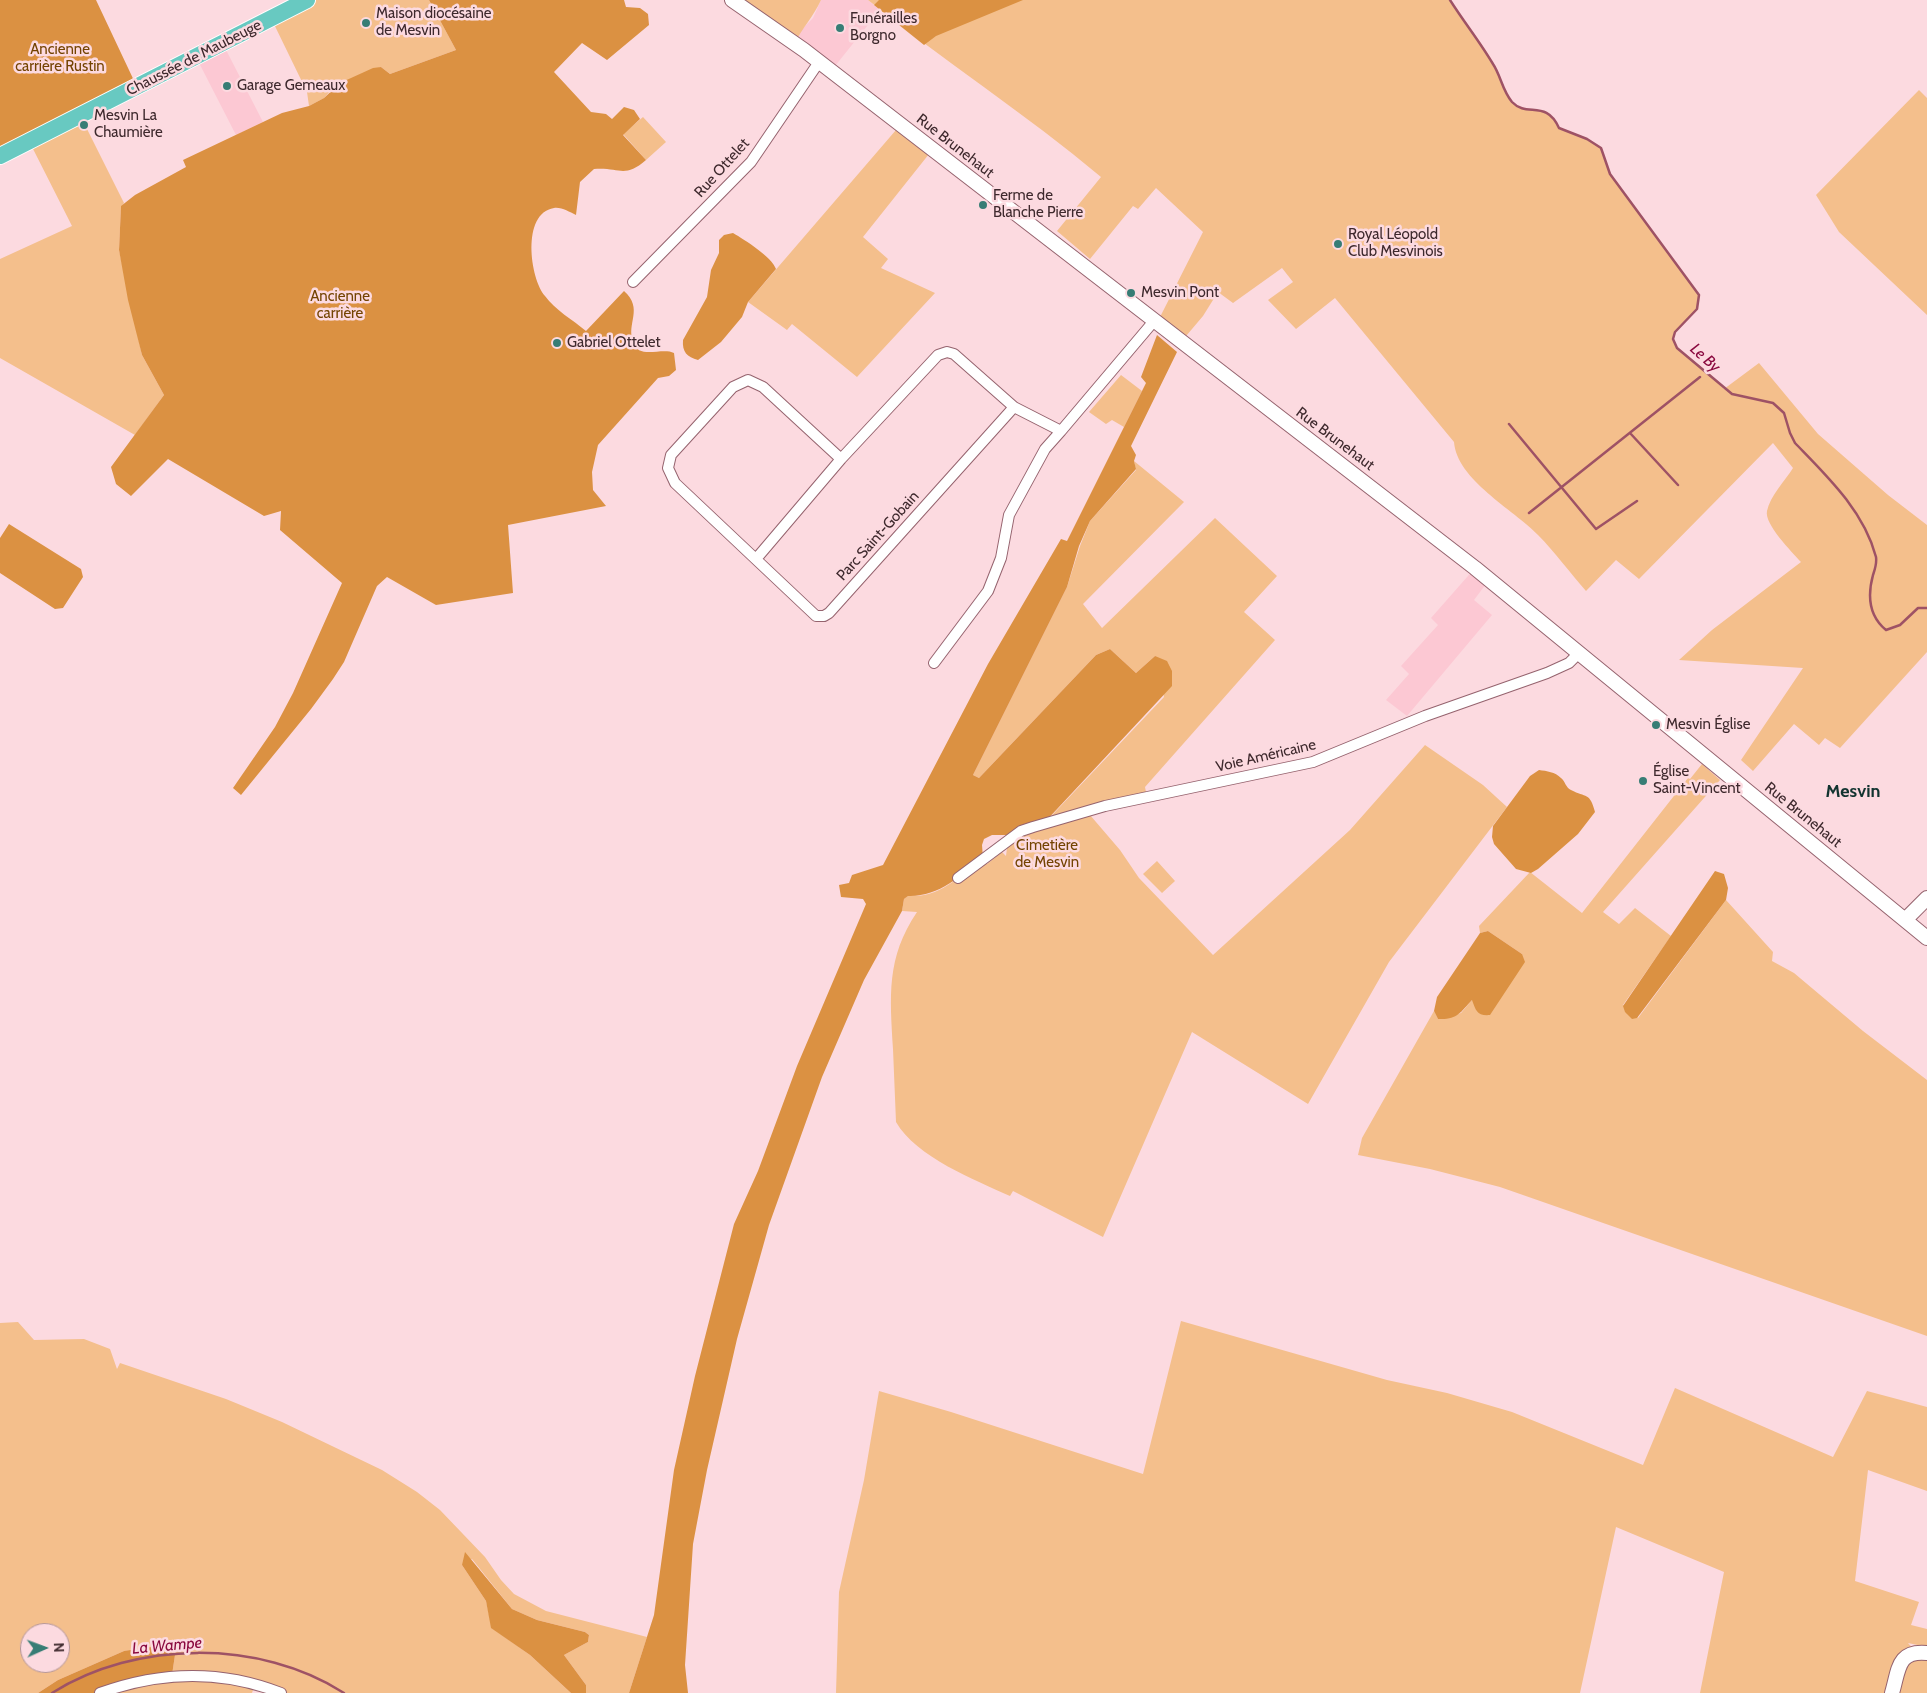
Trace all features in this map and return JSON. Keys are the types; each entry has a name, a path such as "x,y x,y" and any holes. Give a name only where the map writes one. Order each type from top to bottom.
{"main road":[{"name":"Chaussée de Maubeuge","path":"0,156 307,0"}],"street":[{"name":"Rue Brunehaut","path":"732,0 819,62 1386,498 1579,653 1927,938"},
{"name":"Rue Ottelet","path":"633,282 751,162 819,62"},
{"path":"934,663 988,590 1001,558 1008,515 1045,449 1154,321"},
{"path":"756,559 841,459 935,357 942,353 954,354 1014,407 1061,430"},
{"name":"Parc Saint-Gobain","path":"841,459 763,387 748,380 733,387 671,455 668,468 671,478 816,616 824,616 829,613 1014,407"},
{"name":"Voie Américaine","path":"958,878 1021,832 1033,826 1105,806 1313,762 1425,716 1547,673 1569,663 1579,653"},
{"path":"1905,920 1927,898"},
{"path":"1892,1693 1903,1659 1911,1652 1927,1652"},
{"path":"100,1693 152,1677 185,1675 235,1680 281,1693"}],"shaded area":[{"path":"821,0 868,0 880,10 831,71 795,43 801,30 813,18"},
{"name":"Garage Gemeaux","path":"223,44 263,122 236,135 196,57"},
{"path":"1475,568 1489,580 1474,600 1492,615 1407,716 1386,700 1409,674 1401,666 1438,625 1431,618"}],"green space":[{"name":"Ancienne carrière Rustin","path":"0,0 96,0 137,87 0,156"},
{"path":"307,0 429,0 456,50 390,74 381,67 331,90 324,98 309,106 307,92 271,18"},
{"name":"Ancienne carrière","path":"429,0 624,0 626,7 640,8 648,14 649,25 607,60 582,43 554,72 591,112 606,114 612,119 624,107 634,110 640,119 623,135 646,160 639,166 627,171 594,169 580,182 576,215 557,208 544,213 537,221 533,234 533,262 535,276 545,296 559,310 586,331 624,291 633,304 631,335 636,347 645,352 663,351 674,353 676,370 669,376 658,378 598,445 592,472 593,490 606,506 508,525 513,593 436,605 387,577 377,586 344,662 333,679 241,795 233,788 275,727 293,693 342,583 280,530 281,511 264,516 168,459 131,496 116,484 111,467 164,395 142,355 128,300 119,250 121,206 135,195 186,167 183,160 282,113 309,106 324,98 340,83 373,68 381,67 390,74 456,50"},
{"path":"732,0 821,0 795,43"},
{"path":"868,0 1450,0 1487,52 1512,102 1524,109 1542,111 1548,114 1559,129 1587,139 1601,148 1610,174 1699,295 1697,309 1675,332 1673,339 1677,348 1710,374 1724,389 1759,363 1818,434 1888,495 1927,525 1927,652 1840,748 1825,738 1819,745 1794,724 1753,771 1741,760 1803,668 1679,660 1712,630 1801,562 1780,538 1767,517 1771,500 1793,468 1773,443 1639,579 1616,560 1586,591 1538,535 1475,481 1457,456 1454,442 1335,298 1296,329 1268,300 1293,282 1282,268 1233,303 1218,292 1203,316 1181,342 1174,326 1157,323 1203,232 1156,188 1138,209 1133,206 1090,259 1057,231 1101,177 1044,131"},
{"path":"879,0 1023,0 936,36 924,45 874,5"},
{"path":"1919,90 1927,98 1927,315 1839,232 1816,195"},
{"path":"80,115 124,203 121,207 119,250 142,355 164,395 135,435 0,358 0,259 72,226 29,141"},
{"path":"643,117 666,142 646,160 623,134"},
{"path":"896,130 929,154 863,237 888,259 881,268 935,293 857,377 792,324 787,330 748,302"},
{"path":"733,233 764,254 776,269 748,302 742,317 721,342 698,360 686,353 683,348 683,340 707,297 711,270 719,253 719,240 724,235"},
{"path":"1157,335 1177,352 1131,446 1136,455 1134,461 1136,469 1090,521 1079,546 1067,587 973,775 979,778 1096,655 1110,649 1136,673 1155,656 1167,661 1172,671 1172,686 1044,823 1011,835 992,835 984,839 982,845 983,858 966,872 939,889 929,893 908,896 904,899 902,911 864,980 822,1077 769,1225 737,1339 707,1470 693,1544 685,1665 688,1693 629,1693 654,1615 674,1470 695,1376 734,1224 758,1171 797,1066 866,904 863,899 841,897 839,885 849,883 852,875 883,865 988,664 1061,539 1067,541 1146,383 1141,377"},
{"path":"1121,375 1142,391 1124,427 1112,420 1106,424 1089,412"},
{"name":"Cimetière de Mesvin","path":"1134,461 1184,502 1083,604 1102,628 1215,518 1277,576 1244,612 1275,640 1145,787 1147,797 1090,815 1120,850 1139,878 1213,955 1350,830 1425,745 1483,785 1507,807 1389,962 1308,1104 1192,1032 1103,1237 1013,1191 1010,1196 964,1175 932,1157 905,1135 896,1122 891,994 892,978 900,945 917,912 902,911 904,899 909,895 929,894 949,885 983,858 987,864 1002,852 1006,856 1007,848 1016,839 1037,831 1164,697 1155,656 1136,673 1110,649 1096,655 979,778 973,775 1067,587 1090,521 1136,470"},
{"path":"9,524 81,569 83,577 63,608 55,609 0,573 0,538"},
{"path":"1702,764 1720,780 1603,912 1619,924 1635,908 1671,936 1623,1005 1638,1018 1726,900 1773,952 1772,961 1794,973 1863,1031 1927,1080 1927,1336 1500,1187 1430,1169 1358,1155 1362,1138 1434,1011 1438,1019 1461,1013 1472,1000 1522,954 1488,931 1480,933 1479,926 1530,872 1582,913 1688,778 1690,779"},
{"path":"1539,770 1556,774 1569,789 1587,796 1595,812 1578,834 1531,873 1516,869 1494,844 1492,837 1493,826 1530,776"},
{"path":"1157,861 1175,881 1162,893 1143,874"},
{"path":"1715,871 1724,874 1728,888 1726,900 1637,1018 1632,1019 1625,1012 1623,1006"},
{"path":"1488,931 1522,954 1525,962 1490,1015 1480,1014 1472,1000 1454,1017 1438,1019 1434,1011 1437,997 1480,933"},
{"path":"1181,1321 1387,1380 1447,1393 1512,1412 1643,1465 1675,1388 1833,1457 1867,1391 1927,1407 1927,1491 1868,1470 1855,1581 1919,1602 1911,1625 1927,1629 1927,1647 1908,1643 1916,1652 1927,1653 1927,1693 1700,1693 1724,1572 1616,1527 1580,1693 836,1693 839,1592 864,1480 879,1391 951,1412 1143,1474"},
{"path":"18,1322 34,1340 84,1339 110,1349 117,1369 120,1363 226,1399 282,1422 382,1470 417,1492 440,1510 485,1557 501,1580 514,1594 546,1611 647,1637 629,1693 586,1693 586,1685 564,1655 588,1642 589,1635 585,1632 537,1620 512,1609 472,1559 462,1565 486,1601 492,1628 530,1655 571,1693 281,1693 270,1689 172,1675 175,1655 172,1647 124,1651 58,1680 38,1693 0,1693 0,1323"},
{"path":"465,1552 512,1609 537,1620 585,1632 589,1635 588,1642 564,1655 586,1685 586,1693 571,1693 530,1655 491,1628 486,1601 462,1565"},
{"path":"163,1645 172,1647 175,1655 172,1675 100,1693 38,1693 58,1680 124,1651"},
{"path":"186,1677 254,1687 252,1693 110,1693"}],"waterway":[{"name":"Le By","path":"1450,0 1493,64 1512,102 1518,107 1542,111 1548,114 1554,119 1559,128 1587,139 1601,148 1610,174 1699,295 1697,309 1675,332 1673,339 1677,348 1732,394 1773,403 1784,413 1795,443 1832,481 1854,509 1863,524 1876,557 1870,598 1873,612 1880,625 1886,630 1900,625 1918,608 1927,608"},
{"path":"1529,513 1700,377"},
{"path":"1509,424 1596,529 1637,501"},
{"path":"1630,433 1678,485"},
{"name":"La Wampe","path":"52,1693 85,1676 121,1663 159,1655 198,1653 237,1655 275,1663 311,1675 344,1693"}],"place":[{"name":"Maison diocésaine de Mesvin","path":"366,23"},
{"name":"Funérailles Borgno","path":"840,28"},
{"name":"Garage Gemeaux","path":"227,86"},
{"name":"Mesvin La Chaumière","path":"84,125"},
{"name":"Ferme de Blanche Pierre","path":"983,205"},
{"name":"Royal Léopold Club Mesvinois","path":"1338,244"},
{"name":"Mesvin Pont","path":"1131,293"},
{"name":"Gabriel Ottelet","path":"557,343"},
{"name":"Mesvin Église","path":"1656,725"},
{"name":"Église Saint-Vincent","path":"1643,781"}],"district":[{"name":"Mesvin","path":"1853,792"}]}
